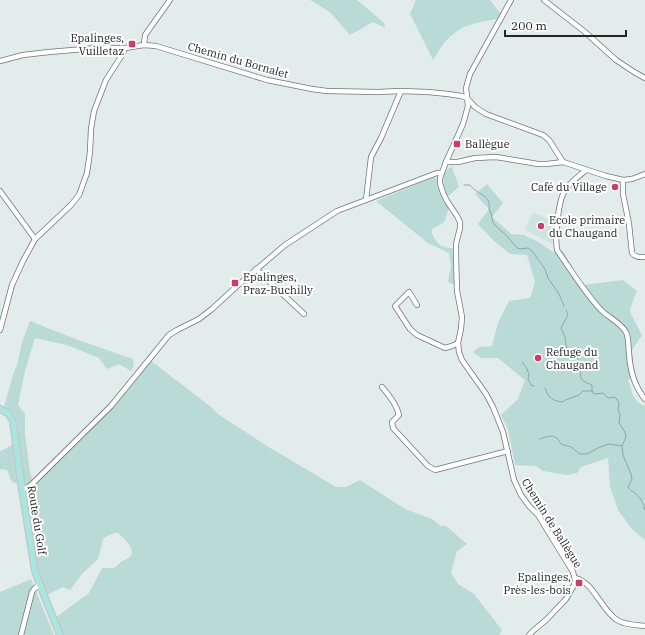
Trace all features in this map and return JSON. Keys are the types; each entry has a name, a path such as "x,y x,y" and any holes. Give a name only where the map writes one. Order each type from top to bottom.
{"main road":[{"name":"Route du Golf","path":"0,409 9,414 13,421 33,561 40,585 60,635"}],"street":[{"path":"144,45 145,35 170,0"},
{"name":"Chemin de Ballègue","path":"511,0 470,74 466,88 468,106 463,124 446,162 440,183 442,193 460,222 456,244 457,291 462,318 458,349 462,360 486,394 493,407 503,432 516,487 529,506 538,515 573,572 575,578 574,585 566,599 529,635"},
{"path":"544,0 585,32 616,60 645,78"},
{"name":"Chemin du Bornalet","path":"0,61 24,55 49,52 97,48 125,48 144,45 156,46 267,80 312,89 327,91 401,91 448,94 467,98"},
{"path":"0,330 12,285 22,260 35,239 71,205 79,195 87,173 94,111 106,80 122,56 125,48"},
{"path":"366,200 371,157 381,138 401,91"},
{"path":"467,98 475,107 486,114 543,135 549,140 563,162"},
{"path":"446,162 449,163 490,156 538,164 563,162 614,179 632,179 645,174"},
{"path":"586,170 567,187 562,197 558,217 556,243 557,250 587,295 601,310 624,330 628,338 630,365 634,380 645,399"},
{"path":"22,490 30,486 111,406 169,335 199,319 212,309 285,245 337,212 437,173 442,173"},
{"path":"623,180 632,253 637,257 645,257"},
{"path":"0,192 35,239"},
{"path":"256,269 304,314"},
{"path":"417,305 409,292 395,306 410,329 417,335 442,347 450,347 458,343"},
{"path":"382,387 398,410 399,415 392,422 393,428 428,466 435,470 508,451"},
{"path":"575,578 579,579 588,586 606,610 615,619 623,623 645,626"},
{"path":"21,635 32,592 40,585"}],"shaded area":[{"path":"310,0 357,0 384,23 385,28 373,22 350,35 330,12"},
{"path":"416,0 490,0 501,14 498,19 471,24 453,34 442,46 433,60 410,14"},
{"path":"452,167 459,187 447,197 444,176 445,172"},
{"path":"434,177 437,179 438,188 449,207 445,220 442,224 433,228 431,232 441,246 453,248 455,285 448,282 451,266 449,253 428,243 376,201"},
{"path":"487,184 503,203 492,217 511,234 524,235 540,243 554,253 563,251 583,285 623,280 637,291 630,309 642,335 629,355 634,377 628,380 636,399 645,406 645,540 632,529 618,510 610,487 608,458 581,467 577,473 567,475 543,471 536,466 515,465 508,429 501,415 518,399 525,380 498,358 481,358 473,352 479,347 492,346 498,323 509,301 530,298 535,282 527,255 510,254 494,241 478,224 489,209 475,194"},
{"name":"Ecole primaire du Chaugand","path":"533,212 556,223 552,244 525,230"},
{"path":"30,321 78,340 133,359 134,365 131,371 119,364 107,369 99,358 67,345 35,338 25,371 18,405 25,414 25,433 30,472 33,482 26,486 12,482 7,470 0,469 0,451 18,440 18,425 15,415 4,407 17,365 22,342"},
{"path":"150,360 218,414 267,446 336,487 346,487 360,480 405,509 432,519 441,526 446,526 467,544 457,551 451,573 458,584 474,594 502,630 499,635 63,635 55,618 89,593 102,568 114,568 130,557 132,551 131,547 118,533 107,536 103,539 98,559 82,574 70,590 63,587 47,595 39,576 27,490"},
{"path":"31,579 54,635 0,635 0,592"}],"waterway":[{"path":"464,185 470,185 486,198 489,204 493,223 517,248 528,248 532,251 545,269 548,278 559,294 564,306"},
{"path":"566,310 568,315 561,328 565,337 567,348 576,356 581,364 581,378 592,385 592,391 594,394 603,393 608,398 616,398 619,403 619,423 626,436 622,446 623,455 632,479 628,487 640,498 645,510"},
{"path":"522,362 529,374 528,379 531,385 534,386"},
{"path":"545,388 551,398 556,401 563,402 579,395 583,391 592,391"},
{"path":"540,439 550,436 555,437 561,444 571,447 580,454 587,454 609,444 622,446"}],"place":[{"name":"Epalinges, Vuilletaz","path":"132,44"},
{"name":"Ballègue","path":"457,144"},
{"name":"Café du Village","path":"615,187"},
{"name":"Ecole primaire du Chaugand","path":"541,226"},
{"name":"Epalinges, Praz-Buchilly","path":"235,283"},
{"name":"Refuge du Chaugand","path":"538,358"},
{"name":"Epalinges, Près-les-bois","path":"579,583"}]}
